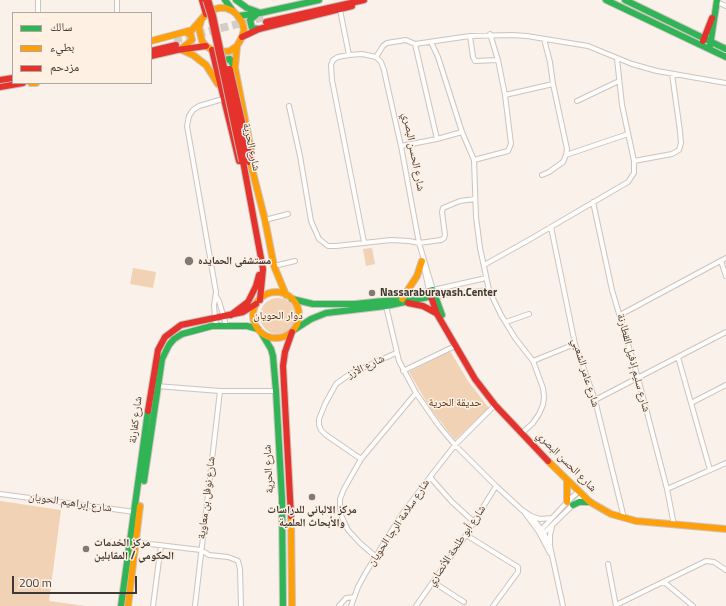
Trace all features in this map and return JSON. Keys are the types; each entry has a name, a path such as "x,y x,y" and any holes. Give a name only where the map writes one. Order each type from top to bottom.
{"main road":[{"path":"213,0 208,2 204,0 203,18 199,28 202,41 209,48 218,71"},
{"name":"شارع الحرية","path":"204,0 215,31 246,161 255,178 274,266 289,297"},
{"name":"شارع الحرية","path":"213,0 246,161 246,178 263,269 258,302"},
{"path":"226,0 242,22 244,30 237,46 235,68"},
{"path":"236,0 263,17 319,0"},
{"path":"152,41 186,32 196,26 212,10 219,8 226,8 236,13 263,17 339,0"},
{"path":"259,29 252,28 250,20 253,16 263,17 364,0"},
{"path":"242,37 259,29 340,10 362,4 370,0"},
{"path":"606,0 707,44 726,49"},
{"path":"625,0 707,44 726,57"},
{"path":"707,44 717,1"},
{"path":"152,51 192,40 191,35 186,32"},
{"path":"152,46 177,44 209,48 221,52 230,51 237,46"},
{"path":"152,56 177,44"},
{"path":"177,44 206,65 219,85"},
{"path":"246,178 239,159 219,85 219,64 226,59 232,61 235,68 254,162 255,178"},
{"path":"0,80 12,82"},
{"path":"0,88 12,82"},
{"path":"222,319 248,302 258,278 260,252"},
{"path":"404,301 417,276 422,257"},
{"path":"432,293 404,301 386,306 326,313 311,319 286,336 274,338 260,331 254,317 258,302 270,294 281,293 313,304 334,305 404,301 423,306 437,314"},
{"name":"شارع الحسن البصري","path":"432,293 437,314 475,379 495,405 522,434 590,502 607,512 624,518 650,523 726,529"},
{"name":"شارع الحسن البصري","path":"432,293 442,316 443,324"},
{"path":"289,297 297,306 299,317 293,331"},
{"name":"شارع كفارنة","path":"122,606 133,542 154,386 165,351 174,339 190,331 243,312 258,302"},
{"name":"شارع كفارنة","path":"222,319 226,325 247,326 260,331"},
{"name":"شارع الحرية","path":"260,331 271,349 273,356 276,391 282,498 283,606"},
{"name":"شارع الحرية","path":"292,606 291,502 283,366 285,352 293,331"},
{"path":"567,480 570,503 590,502"},
{"name":"شارع كفارنة","path":"128,606 133,542"}],"street":[{"path":"38,0 38,12"},
{"path":"117,0 118,12"},
{"path":"717,1 726,6"},
{"path":"340,10 349,55"},
{"path":"474,160 497,155 508,151 510,148 511,139 505,95 498,60 490,34"},
{"path":"364,242 330,69 330,64 338,57 366,54 376,57 383,46 388,43 406,40 415,44 470,36 512,34 588,46 632,64 672,74 726,83"},
{"path":"470,36 475,61 498,60"},
{"path":"542,175 559,166 563,162 566,155 566,144 544,39"},
{"path":"431,42 438,57 462,132 474,160 476,186 475,199 478,230 489,290 501,315 515,338 533,361 538,373 544,397 543,405 539,414 533,423 522,434"},
{"path":"415,44 436,139"},
{"name":"شارع الحسن البصري","path":"376,57 381,62 384,70 401,146 422,257 432,293"},
{"path":"484,265 628,182 634,173 634,161 622,105 617,58"},
{"path":"634,161 672,154 680,147 681,143 677,100 672,74"},
{"path":"577,101 619,81"},
{"path":"505,95 553,84"},
{"path":"222,319 219,301 216,296 187,126 189,116 193,110 199,106 223,99"},
{"path":"289,106 300,156 311,221 319,239 328,246 404,240 419,243 437,241 444,238 445,234 442,208 460,201 475,199"},
{"path":"401,146 462,132"},
{"path":"566,155 628,134"},
{"name":"شارع سليم إذفيل القطارنة","path":"594,202 612,290 638,378 667,489 674,525"},
{"path":"265,220 288,214"},
{"name":"شارع عامر الشعبي","path":"551,227 576,344 595,400 624,518"},
{"name":"شارع الحسن البصري","path":"422,257 427,266 432,293"},
{"path":"620,315 726,258"},
{"path":"274,266 295,261"},
{"path":"721,261 726,276"},
{"path":"432,293 486,278"},
{"path":"432,293 489,290"},
{"path":"216,296 214,303 222,319"},
{"path":"386,306 396,353 403,371 416,393 439,426 455,445 522,510 541,532 553,558"},
{"path":"506,322 529,314"},
{"path":"595,400 726,332"},
{"path":"533,361 576,344"},
{"path":"403,371 455,346"},
{"name":"شارع الأرز","path":"360,459 326,435 321,430 319,419 336,384 350,374 396,353"},
{"path":"678,357 710,470"},
{"path":"692,403 726,385"},
{"path":"154,386 220,391 276,391"},
{"name":"شارع نوفل بن معاوية","path":"195,606 220,391"},
{"path":"375,556 348,530 341,515 340,499 360,459 416,393"},
{"name":"شارع سلامة الرجا الحويان","path":"351,606 354,596 375,556 400,517 455,445 495,405"},
{"path":"667,489 726,463"},
{"path":"430,477 452,502 474,522"},
{"name":"شارع أبو طلحة الأنصاري","path":"416,606 466,535 496,486"},
{"path":"541,532 552,518 581,493"},
{"name":"شارع إبراهيم الحويان","path":"0,494 137,512"},
{"path":"563,606 550,546 550,535 553,525 570,503"},
{"path":"522,510 531,516 540,519 552,518"},
{"path":"531,516 550,546"},
{"path":"541,532 553,525"},
{"path":"466,535 518,567 518,572 493,606"},
{"path":"133,542 201,550 209,555 228,557 238,562 240,569 241,606"},
{"path":"153,606 161,545"},
{"path":"608,564 616,606 706,561 714,562 726,570"},
{"path":"433,582 464,602"},
{"path":"664,582 694,606"},
{"path":"339,606 346,598 354,596"}],"green space":[{"path":"372,248 375,264 366,266 363,249"},
{"path":"133,268 156,272 153,288 130,284"},
{"name":"دوار الحويان","path":"282,298 291,303 295,309 295,323 291,329 282,334 274,334 265,329 261,323 260,312 265,303 271,299"},
{"name":"حديقة الحرية","path":"450,351 468,381 489,408 455,440 430,408 409,372"},
{"path":"0,501 61,510 49,601 86,606 0,606"}],"tunnel":[{"path":"174,40 265,17"}],"traffic: fast":[{"path":"225,0 233,11"},
{"path":"236,0 247,8 258,12"},
{"path":"238,16 260,13 319,0"},
{"path":"606,0 726,57"},
{"path":"625,0 726,49"},
{"path":"710,46 717,0"},
{"path":"256,15 250,20 252,28 259,29"},
{"path":"219,63 230,59 234,67"},
{"path":"292,299 313,304 355,304 402,299 433,290 442,315"},
{"path":"294,330 311,319 326,313 386,306 433,296"},
{"path":"144,481 162,359 169,345 174,339 182,334 212,326 247,326 258,329"},
{"path":"262,334 271,349 273,356 276,391 282,499 283,606"},
{"path":"121,606 148,411"},
{"path":"573,505 579,502 590,502"}],"traffic: slow":[{"path":"152,41 192,30 206,14 219,8 226,8 233,11 238,16 242,22 244,30 242,37 237,46 230,51 221,52 212,50 202,41 199,28 201,21"},
{"path":"182,48 192,40 191,35 186,32"},
{"path":"237,46 235,68 251,150"},
{"path":"182,50 193,55 206,65 218,84"},
{"path":"250,161 265,220 274,266 286,295"},
{"path":"402,299 417,276 422,261"},
{"path":"276,292 289,296 295,302 299,315 295,328 289,334 276,338 263,334 257,328 253,315 257,302 263,296 276,292"},
{"path":"548,461 590,502 611,514 636,521 726,529"},
{"path":"567,480 567,502"},
{"path":"128,606 140,506"},
{"path":"291,516 292,606"}],"traffic: jam":[{"path":"202,0 206,14"},
{"path":"207,0 212,16 243,161"},
{"path":"266,22 364,0"},
{"path":"242,37 259,29 352,6"},
{"path":"703,41 712,18"},
{"path":"152,51 176,45"},
{"path":"152,56 177,50 206,46"},
{"path":"212,50 239,161"},
{"path":"229,70 250,161"},
{"path":"0,80 12,78"},
{"path":"0,87 17,84"},
{"path":"243,161 263,269 260,300"},
{"path":"231,315 248,302 256,286 259,275"},
{"path":"429,291 437,314 475,379 495,405 548,461"},
{"path":"408,303 423,306 436,313"},
{"path":"148,411 158,350 165,337 181,325 243,312 256,304"},
{"path":"291,516 283,366 285,352 292,332"}],"place":[{"name":"مستشفى الحمايده","path":"189,261"},
{"name":"Nassaraburayash.Center","path":"372,293"},
{"name":"مركز الالباني للدراسات والأبحاث العلمية","path":"312,497"},
{"name":"مركز الخدمات الحكومي / المقابلين","path":"86,549"}]}
